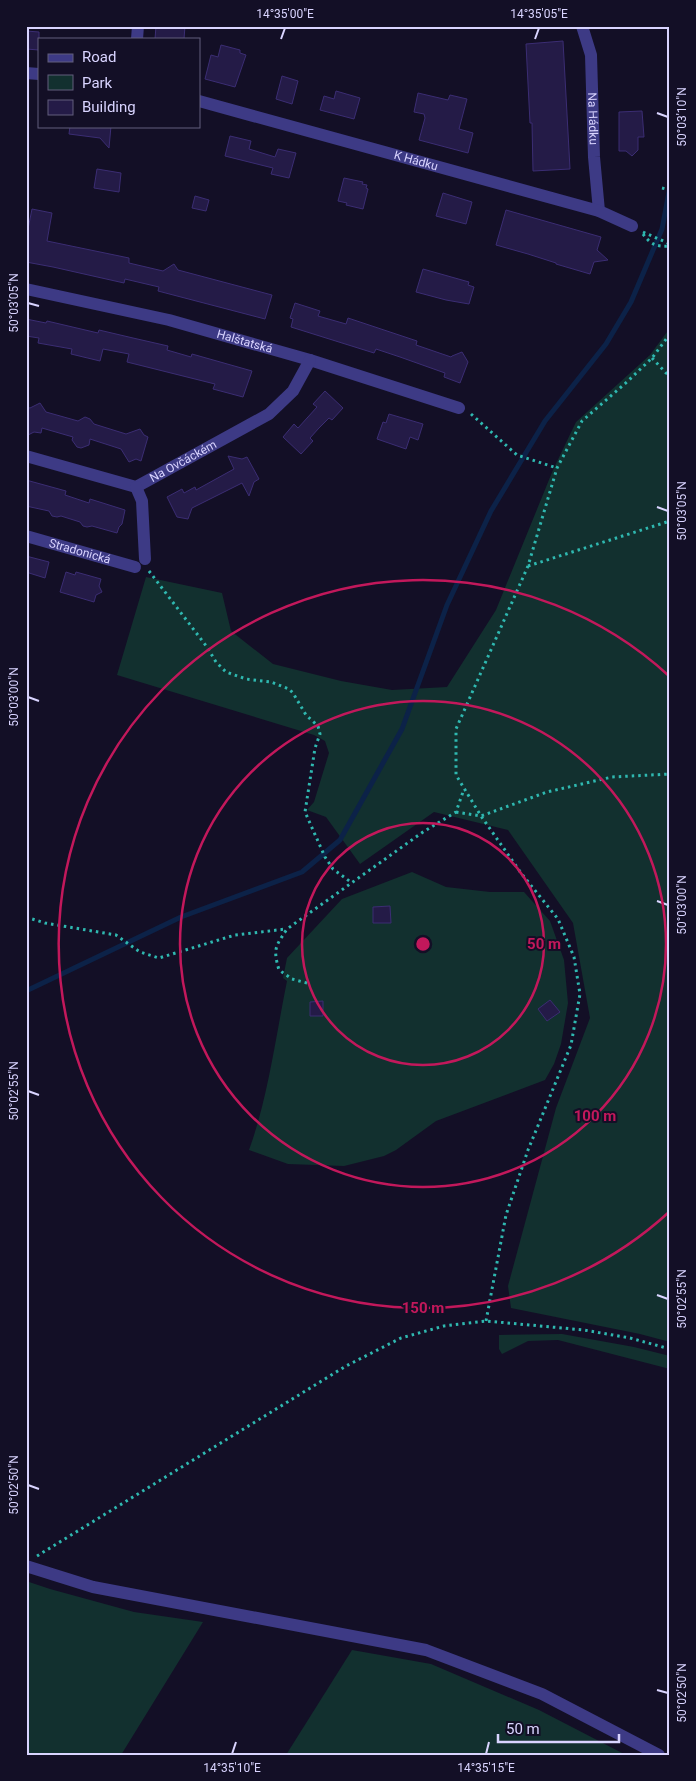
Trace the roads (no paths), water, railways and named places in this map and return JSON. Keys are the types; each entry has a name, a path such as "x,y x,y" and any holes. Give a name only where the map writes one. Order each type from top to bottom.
{"street":[{"name":"Na Hádku","path":"582,26 591,55 594,157 599,212"},
{"name":"K Hádku","path":"200,101 599,212 637,228"},
{"name":"Halštatská","path":"26,289 169,320 310,360 459,408"},
{"name":"Na Ovčáckém","path":"26,456 136,487 269,414 293,391 310,360"},
{"name":"Stradonická","path":"26,536 142,564 142,502 136,487"},
{"path":"30,1562 93,1587 426,1650 542,1694 658,1755"}],"waterway":[{"path":"26,991 181,917 302,872 340,840 402,729 447,605 491,511 545,421 606,344 631,302 662,229 670,187"}]}
